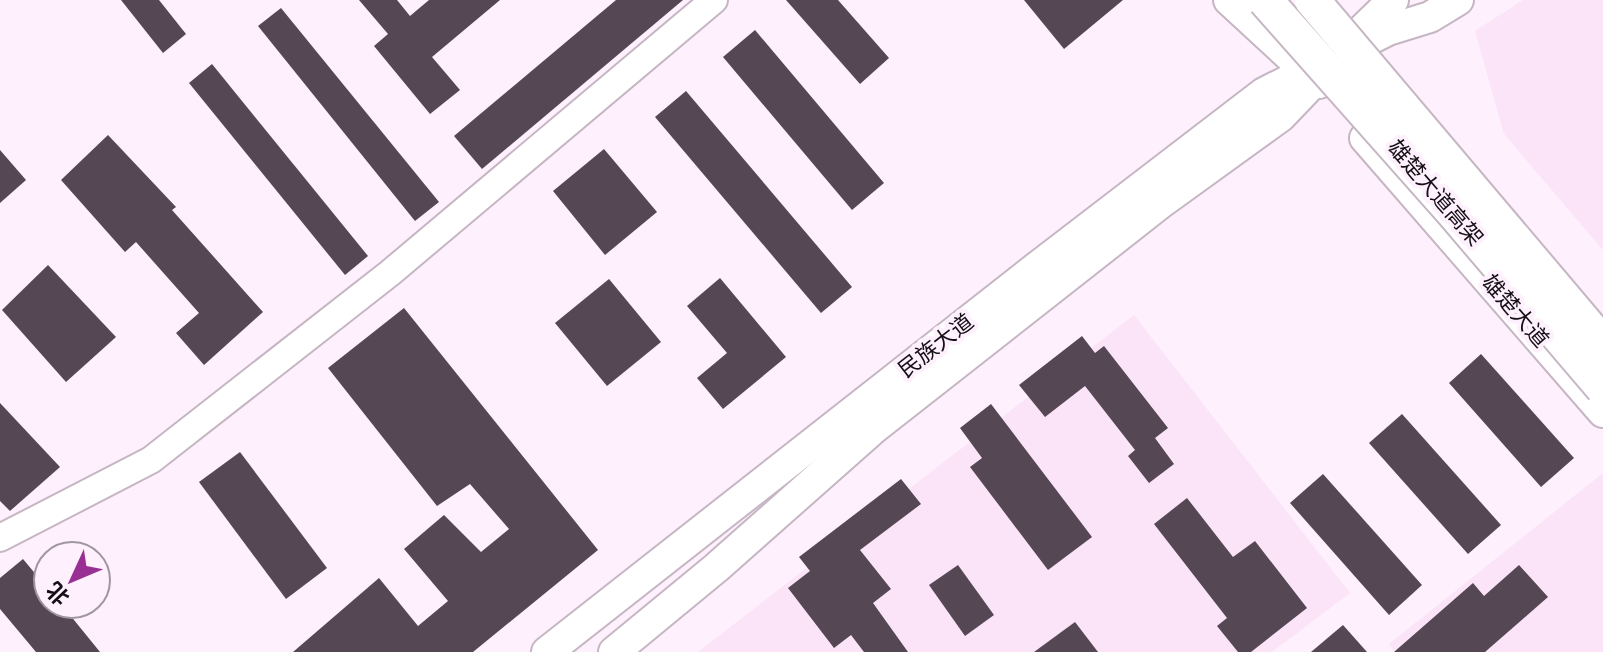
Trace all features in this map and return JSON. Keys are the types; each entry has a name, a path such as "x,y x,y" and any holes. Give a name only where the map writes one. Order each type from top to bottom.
{"highway":[{"name":"雄楚大道高架","path":"1265,0 1453,212 1603,388"},
{"name":"雄楚大道高架","path":"1312,0 1603,344"}],"main road":[{"name":"雄楚大道","path":"1229,0 1312,75 1603,412"},
{"path":"1329,0 1351,47 1603,323"},
{"name":"民族大道","path":"1351,47 1393,0"},
{"name":"民族大道","path":"547,652 1264,93 1312,75 1351,47 1388,30 1430,17 1458,0"},
{"name":"民族大道","path":"614,652 716,568 873,429 1162,202 1281,116 1312,75"}],"street":[{"path":"0,538 151,460 390,273 714,0"}],"shaded area":[{"path":"1523,0 1603,0 1603,250 1504,134 1475,31"},
{"path":"1134,315 1350,593 1272,652 698,652"},
{"path":"1603,473 1603,652 1395,652 1389,644"}],"building":[{"path":"121,0 159,0 186,34 163,53"},
{"path":"359,0 397,0 410,16 429,0 500,0 432,57 460,90 430,114 374,46 388,34"},
{"path":"616,0 683,0 482,169 454,136"},
{"path":"786,0 838,0 889,58 860,84"},
{"path":"1024,0 1123,0 1064,49"},
{"path":"281,8 439,202 415,221 258,26"},
{"path":"755,30 884,183 852,210 723,57"},
{"path":"212,64 368,256 345,275 189,83"},
{"path":"686,91 852,287 821,313 655,117"},
{"path":"108,135 176,207 172,210 263,312 204,365 176,333 199,313 136,242 125,252 61,180"},
{"path":"604,149 657,212 605,255 553,191"},
{"path":"0,150 26,180 0,203"},
{"path":"48,265 116,337 66,382 2,310"},
{"path":"720,278 786,357 723,409 697,378 727,353 687,306"},
{"path":"609,279 661,342 607,386 555,323"},
{"path":"404,308 598,550 473,652 293,652 379,578 418,626 448,601 404,549 444,515 481,552 509,529 470,484 437,506 328,368"},
{"path":"1082,336 1095,353 1104,346 1168,428 1155,438 1174,464 1149,483 1128,456 1135,450 1085,386 1045,417 1019,385"},
{"path":"1481,354 1574,458 1541,487 1449,383"},
{"path":"0,403 60,467 10,511 0,501"},
{"path":"991,404 1092,537 1048,570 970,467 982,458 960,428"},
{"path":"1402,414 1501,525 1468,554 1369,443"},
{"path":"240,452 327,568 286,599 199,482"},
{"path":"1323,474 1422,585 1389,615 1290,503"},
{"path":"901,479 921,504 860,550 891,589 873,603 908,652 864,652 851,635 834,648 788,588 810,571 799,557"},
{"path":"1187,498 1233,557 1255,541 1307,608 1251,652 1238,652 1217,626 1227,618 1154,524"},
{"path":"23,559 32,570 32,620 74,620 100,652 36,652 0,609 0,578"},
{"path":"958,565 994,615 965,636 929,585"},
{"path":"1519,565 1548,597 1485,652 1394,652 1473,583 1484,596"},
{"path":"1075,622 1098,652 1034,652"},
{"path":"1343,625 1367,652 1311,652"}]}
